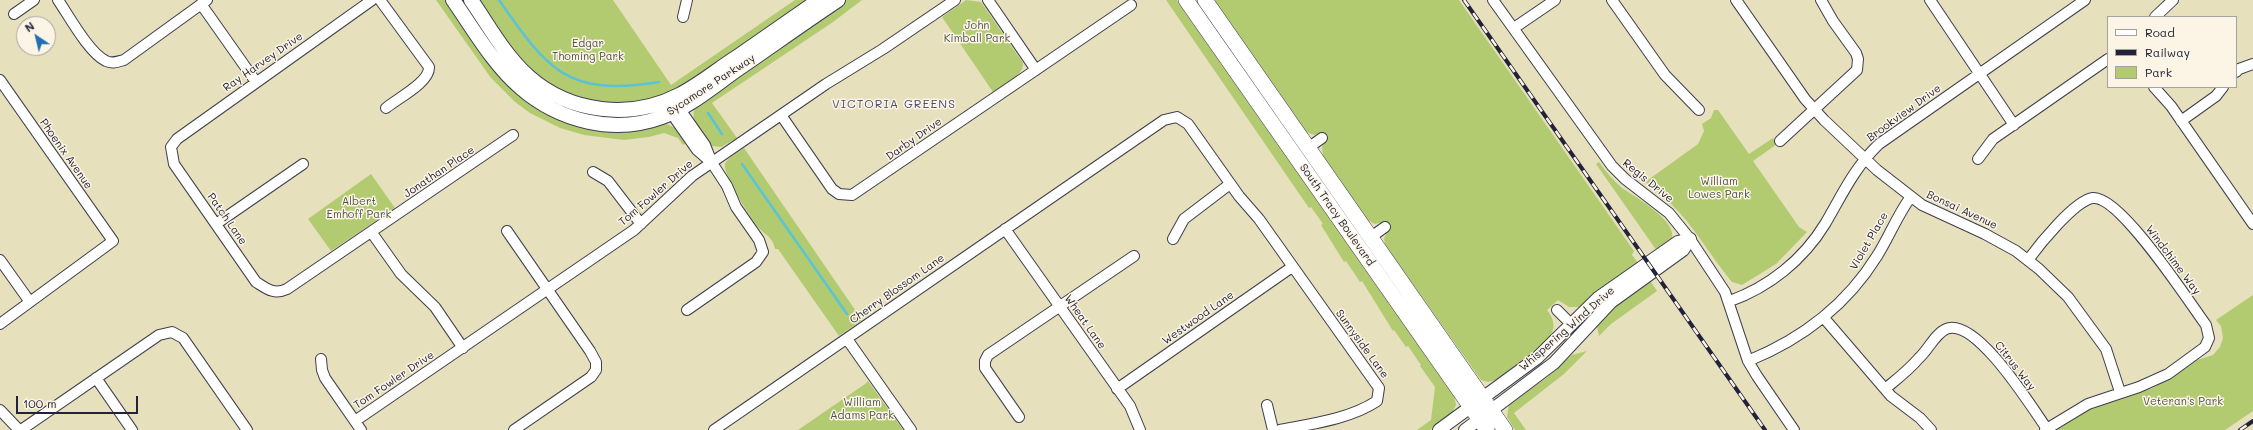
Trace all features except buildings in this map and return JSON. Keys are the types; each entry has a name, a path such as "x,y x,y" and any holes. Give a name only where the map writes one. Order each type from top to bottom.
{"main road":[{"name":"Sycamore Parkway","path":"453,0 505,72 530,96 555,111 587,122 622,124 649,121 675,106 838,0"},
{"name":"Sycamore Parkway","path":"471,0 520,68 540,86 565,100 594,108 610,110 675,106 688,90 819,0"},
{"name":"South Tracy Boulevard","path":"1186,0 1479,419"},
{"name":"South Tracy Boulevard","path":"1204,0 1505,430"}],"street":[{"path":"14,14 34,0"},
{"path":"58,0 94,52 106,61 115,63 124,60 204,2 256,82"},
{"name":"Ray Harvey Drive","path":"171,147 177,139 372,0"},
{"path":"380,0 424,58 429,67 429,74 386,108"},
{"path":"683,17 687,0"},
{"name":"Tom Fowler Drive","path":"355,421 641,224 682,184 781,115 955,0"},
{"path":"988,0 1036,70"},
{"name":"Regis Drive","path":"1493,0 1612,166 1625,179 1669,213 1690,239 1730,301 1748,361 1794,430"},
{"path":"1514,28 1555,0"},
{"path":"1612,0 1665,75 1699,110"},
{"name":"Bonsai Avenue","path":"1736,0 1814,110 1865,159 1910,198 1933,211 1999,241 2028,260 2068,297 2100,339 2110,359 2120,392"},
{"path":"1780,141 1855,74 1858,65 1856,54 1833,21 1821,0"},
{"path":"1930,0 2014,125"},
{"name":"Brookview Drive","path":"1730,301 1754,291 1776,277 1801,254 1824,225 1848,180 1865,159 1889,137 2085,0"},
{"path":"2156,16 2173,0"},
{"name":"Darby Drive","path":"781,115 832,188 844,195 857,193 1131,5"},
{"path":"1978,159 1993,139 2107,60"},
{"path":"2237,71 2253,64"},
{"name":"Phoenix Avenue","path":"0,80 113,241 30,302"},
{"path":"2155,88 2181,121 2253,224"},
{"path":"2181,121 2216,96 2222,88"},
{"path":"675,106 697,150 712,163 727,186 736,207 759,240 763,252 756,262 687,310"},
{"name":"Cherry Blossom Lane","path":"714,430 1164,120 1177,117 1188,124 1230,184"},
{"name":"Jonathan Place","path":"278,293 372,233 513,135"},
{"path":"1308,148 1322,138"},
{"name":"Patch Lane","path":"171,147 174,164 256,282 271,291 278,293"},
{"path":"216,224 303,164"},
{"path":"593,172 608,181 641,224"},
{"path":"1173,239 1184,219 1230,184"},
{"name":"Sunnyside Lane","path":"1230,184 1259,219 1379,388 1377,401 1370,406 1343,415 1280,430"},
{"name":"Violet Place","path":"1748,361 1786,343 1824,318 1847,296 1867,270 1910,198"},
{"name":"Windchime Way","path":"2028,260 2046,236 2083,203 2091,198 2100,198 2110,205 2145,241 2206,326 2209,338 2201,350 2160,379 2120,392"},
{"path":"1371,237 1385,227"},
{"name":"Wheat Lane","path":"1005,230 1130,406 1140,430"},
{"path":"507,231 590,351 596,362 596,370 591,377 514,430"},
{"path":"372,233 401,274 434,307 463,348"},
{"name":"Whispering Wind Drive","path":"1487,404 1547,368 1572,345 1603,309 1683,250 1690,239"},
{"name":"Whispering Wind Drive","path":"1465,430 1479,419 1487,404 1572,325 1595,301 1614,286 1678,242 1690,239"},
{"path":"1019,417 985,368 985,360 988,355 1134,256"},
{"path":"0,260 30,302 0,324"},
{"name":"Westwood Lane","path":"1117,389 1292,266"},
{"path":"1557,310 1572,325"},
{"path":"1824,318 1885,389 1931,430"},
{"name":"Citrus Way","path":"1885,389 1909,369 1942,331 1952,328 1959,329 1972,337 1993,356 2046,430"},
{"path":"0,410 20,430 159,335 172,332 182,338 247,430"},
{"path":"847,338 911,430"},
{"path":"321,359 322,370 325,378 361,430"},
{"path":"96,378 132,430"},
{"path":"2046,430 2074,411 2120,392"},
{"path":"1267,405 1273,430"},
{"name":"Whispering Wind Drive","path":"1439,430 1479,419"}],"green space":[{"path":"436,0 447,0 549,113 665,123 675,128 686,143 683,145 678,138 664,133 649,137 624,140 584,135 560,128 530,113 515,102 491,78"},
{"name":"Edgar Thoming Park","path":"476,0 613,0 671,85 795,0 810,0 689,83 653,99 607,105 563,93 527,69"},
{"path":"847,0 862,0 833,22 712,103 737,138 721,147 711,146 696,126 694,120 694,109 697,103"},
{"name":"John Kimball Park","path":"966,0 981,2 1023,63 1017,76 993,92 942,17"},
{"path":"1166,0 1177,0 1454,396 1456,405 1451,415 1430,430 1417,430 1431,420 1435,387 1408,346 1406,347 1394,330 1393,331 1362,281 1360,282 1346,261 1344,262 1321,225 1323,224 1311,207 1309,208"},
{"path":"1214,0 1459,0 1634,251 1632,255 1639,264 1581,307 1569,307 1558,300 1547,310 1552,317 1554,325 1551,336 1548,340 1496,380 1488,382 1481,380 1385,245 1384,238 1389,229 1384,222 1375,224 1367,220 1323,156 1322,147 1326,140 1321,133 1314,135 1306,132"},
{"name":"William Lowes Park","path":"1714,110 1718,110 1749,154 1773,138 1777,144 1753,161 1799,227 1807,232 1776,264 1742,285 1732,282 1684,217 1661,194 1646,183 1648,180 1698,144 1704,131 1702,124 1711,118"},
{"path":"744,148 862,320 839,336 778,249 775,249 770,238 753,221 732,185 725,169 725,164 726,161"},
{"path":"1599,162 1622,188 1654,210 1668,224 1672,232 1672,239 1657,251 1596,164"},
{"name":"Albert Emhoff Park","path":"371,174 395,208 331,251 308,219"},
{"path":"1649,279 1657,291 1611,324 1599,336 1597,327 1600,318"},
{"name":"Veteran's Park","path":"2253,295 2253,411 2225,430 2054,430 2093,407 2153,388 2197,360 2213,355 2220,347 2223,338 2221,326 2216,320"},
{"path":"1587,351 1564,374 1514,413 1526,430 1515,430 1507,417 1509,404 1545,379 1572,355"},
{"name":"William Adams Park","path":"868,381 903,430 798,430 865,384"}],"waterway":[{"path":"499,0 532,44 547,61 563,73 581,81 602,85 628,86 659,82"},
{"path":"708,113 722,134"},
{"path":"742,164 847,314"}],"railway":[{"path":"1464,0 1765,430"},
{"path":"2240,430 2253,421"}],"district":[{"name":"VICTORIA GREENS","path":"894,104"}]}
